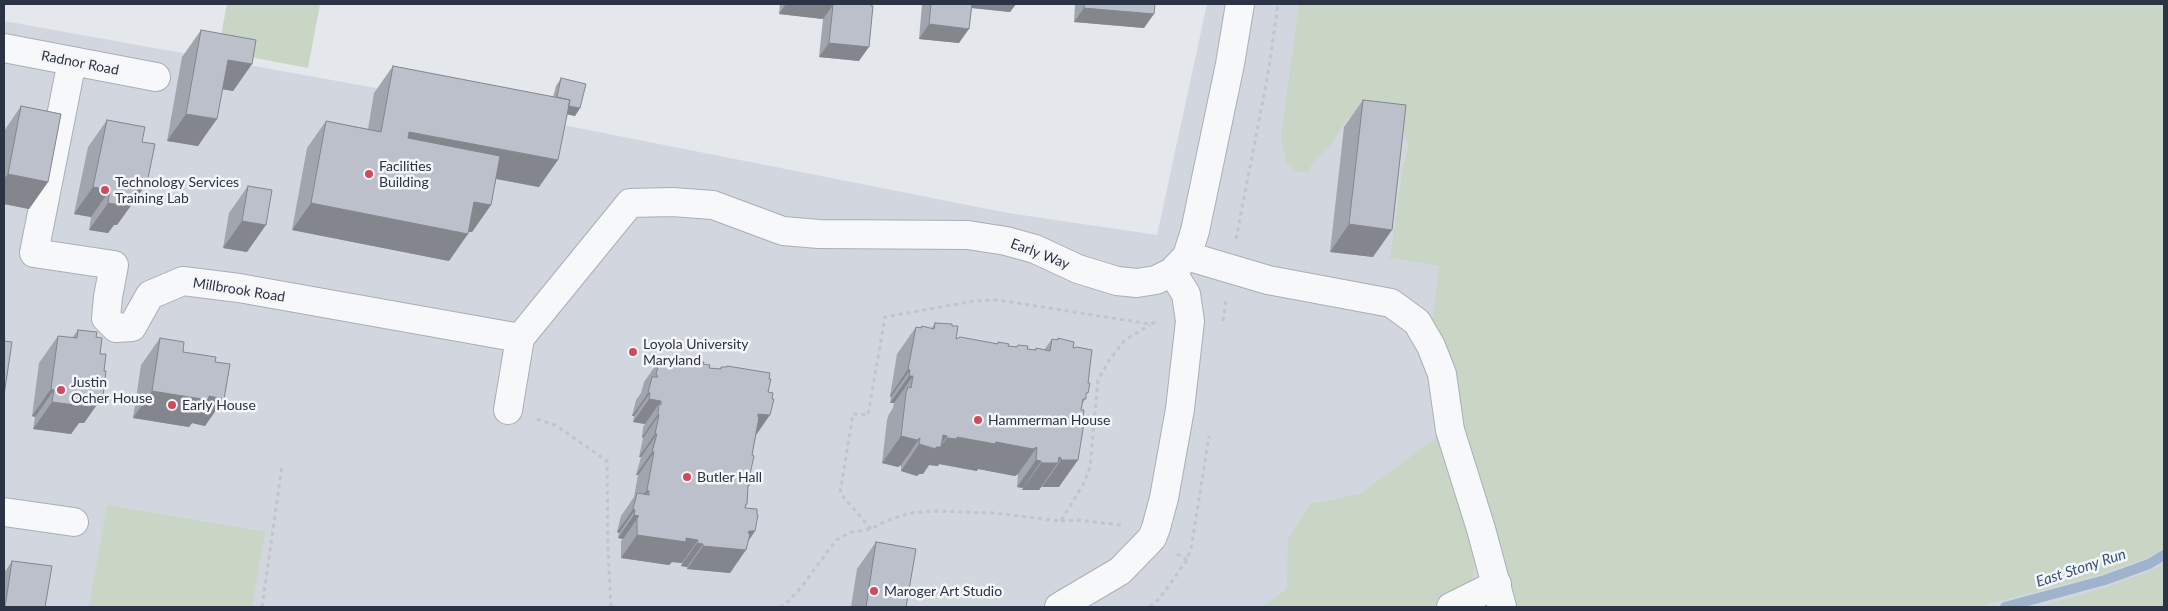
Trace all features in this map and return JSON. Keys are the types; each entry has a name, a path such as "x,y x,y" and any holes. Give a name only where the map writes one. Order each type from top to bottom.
{"street":[{"path":"1058,607 1120,571 1152,538 1156,528 1164,498 1180,409 1190,321 1179,264 1195,231 1230,64 1240,4"},
{"name":"Radnor Road","path":"4,48 156,77"},
{"name":"Millbrook Road","path":"72,61 34,253 114,265 106,318 116,328 132,327 150,295 183,281 239,288 520,338"},
{"name":"Early Way","path":"520,338 630,203 672,202 713,205 783,231 819,234 968,235 1006,241 1036,249 1078,269 1117,281 1137,283 1156,280 1179,264"},
{"path":"1179,264 1230,269 1302,288 1391,302 1417,322 1431,346 1442,374 1450,430 1481,529 1499,596 1451,607"},
{"path":"508,410 520,338"},
{"path":"4,512 74,522"}],"path":[{"path":"1223,325 1230,269 1268,74 1278,4"},
{"path":"871,529 840,493 853,414 868,415 885,317 974,301 998,300 1122,319"},
{"path":"1062,521 1084,483 1090,468 1098,380 1110,359 1125,340 1150,324"},
{"path":"508,410 557,426 607,461 611,607"},
{"path":"1150,607 1159,599 1187,560 1191,548 1210,430"},
{"path":"262,607 282,466"},
{"path":"780,607 785,605 803,585 836,540 852,532 871,529 886,521 910,514 933,511 993,513 1062,521 1105,523"},
{"path":"1175,552 1187,560"}],"shaded area":[{"path":"1207,4 2164,4 2164,607 4,607 4,21 376,88 1008,213 1157,235"}],"green space":[{"path":"227,4 320,4 308,68 218,51"},
{"path":"1299,4 2164,4 2164,548 2147,558 2102,574 1977,607 1512,607 1432,328 1439,266 1390,258 1403,166 1409,144 1403,133 1396,126 1358,114 1348,118 1329,147 1313,162 1308,172 1294,171 1286,162 1281,138"},
{"path":"1437,437 1443,460 1463,505 1476,560 1473,576 1466,587 1432,607 1263,607 1287,589 1288,539 1311,504 1360,494"},
{"path":"107,505 265,532 252,607 89,607"},
{"path":"2164,563 2164,607 2039,607 2107,587 2154,569"}],"building":[{"path":"823,4 871,4 873,6 869,47 829,43 833,5"},
{"path":"931,4 972,4 969,29 929,24"},
{"path":"1084,4 1155,4 1154,14 1084,8"},
{"path":"201,30 256,40 252,64 228,60 217,119 186,114"},
{"name":"Facilities Building","path":"393,66 570,100 558,160 409,132 408,138 500,156 491,205 474,202 468,234 311,203 326,121 381,132"},
{"path":"561,78 586,84 580,108 568,106 570,100 557,97"},
{"path":"1363,100 1406,105 1392,230 1349,224"},
{"path":"21,106 61,114 48,182 8,174"},
{"path":"107,120 145,127 142,142 155,144 147,183 139,181 136,198 129,197 127,206 108,203 110,190 93,187"},
{"path":"248,186 272,190 266,225 242,221"},
{"name":"Hammerman House","path":"935,323 958,326 956,339 960,337 998,344 998,342 1009,344 1008,346 1028,346 1027,349 1036,350 1036,348 1050,351 1052,339 1058,340 1058,338 1074,342 1073,348 1092,350 1088,383 1090,383 1086,399 1083,399 1081,410 1084,410 1083,417 1085,417 1078,460 1061,460 1059,457 1058,463 1041,463 1041,461 1036,460 1037,447 1033,449 957,437 957,439 947,438 947,436 943,435 941,447 936,447 936,449 919,444 920,438 917,440 901,436 906,393 908,387 911,388 913,376 909,376 910,370 908,369 916,327 921,328 922,326 934,329"},
{"path":"78,330 97,332 96,337 102,338 100,354 106,354 103,396 92,395 90,407 52,402 54,390 51,389 58,336 77,338"},
{"path":"160,338 184,342 183,352 216,357 215,362 230,364 224,399 209,396 208,400 152,391"},
{"path":"4,341 12,342 4,395"},
{"name":"Butler Hall","path":"660,359 704,362 703,364 710,365 709,368 721,369 721,367 727,366 770,373 769,379 771,379 768,392 773,393 772,399 774,399 770,415 758,414 750,485 748,485 745,508 757,509 758,515 755,531 749,531 748,533 750,534 746,550 703,546 703,544 697,543 698,540 686,538 686,542 637,535 637,518 639,516 634,515 635,510 633,509 637,493 649,495 647,490 654,452 652,452 657,434 655,434 659,404 661,405 661,401 649,399 650,393 648,393 652,377 658,377 656,374"},
{"path":"876,542 916,549 906,607 866,607"},
{"path":"12,561 52,566 45,607 5,607"}],"waterway":[{"name":"East Stony Run","path":"2005,607 2105,580 2149,564 2164,555"}],"place":[{"name":"Facilities Building","path":"369,174"},
{"name":"Technology Services Training Lab","path":"105,190"},
{"name":"Loyola University Maryland","path":"633,352"},
{"name":"Justin Ocher House","path":"61,390"},
{"name":"Early House","path":"172,405"},
{"name":"Hammerman House","path":"978,420"},
{"name":"Butler Hall","path":"687,477"},
{"name":"Maroger Art Studio","path":"874,591"}]}
